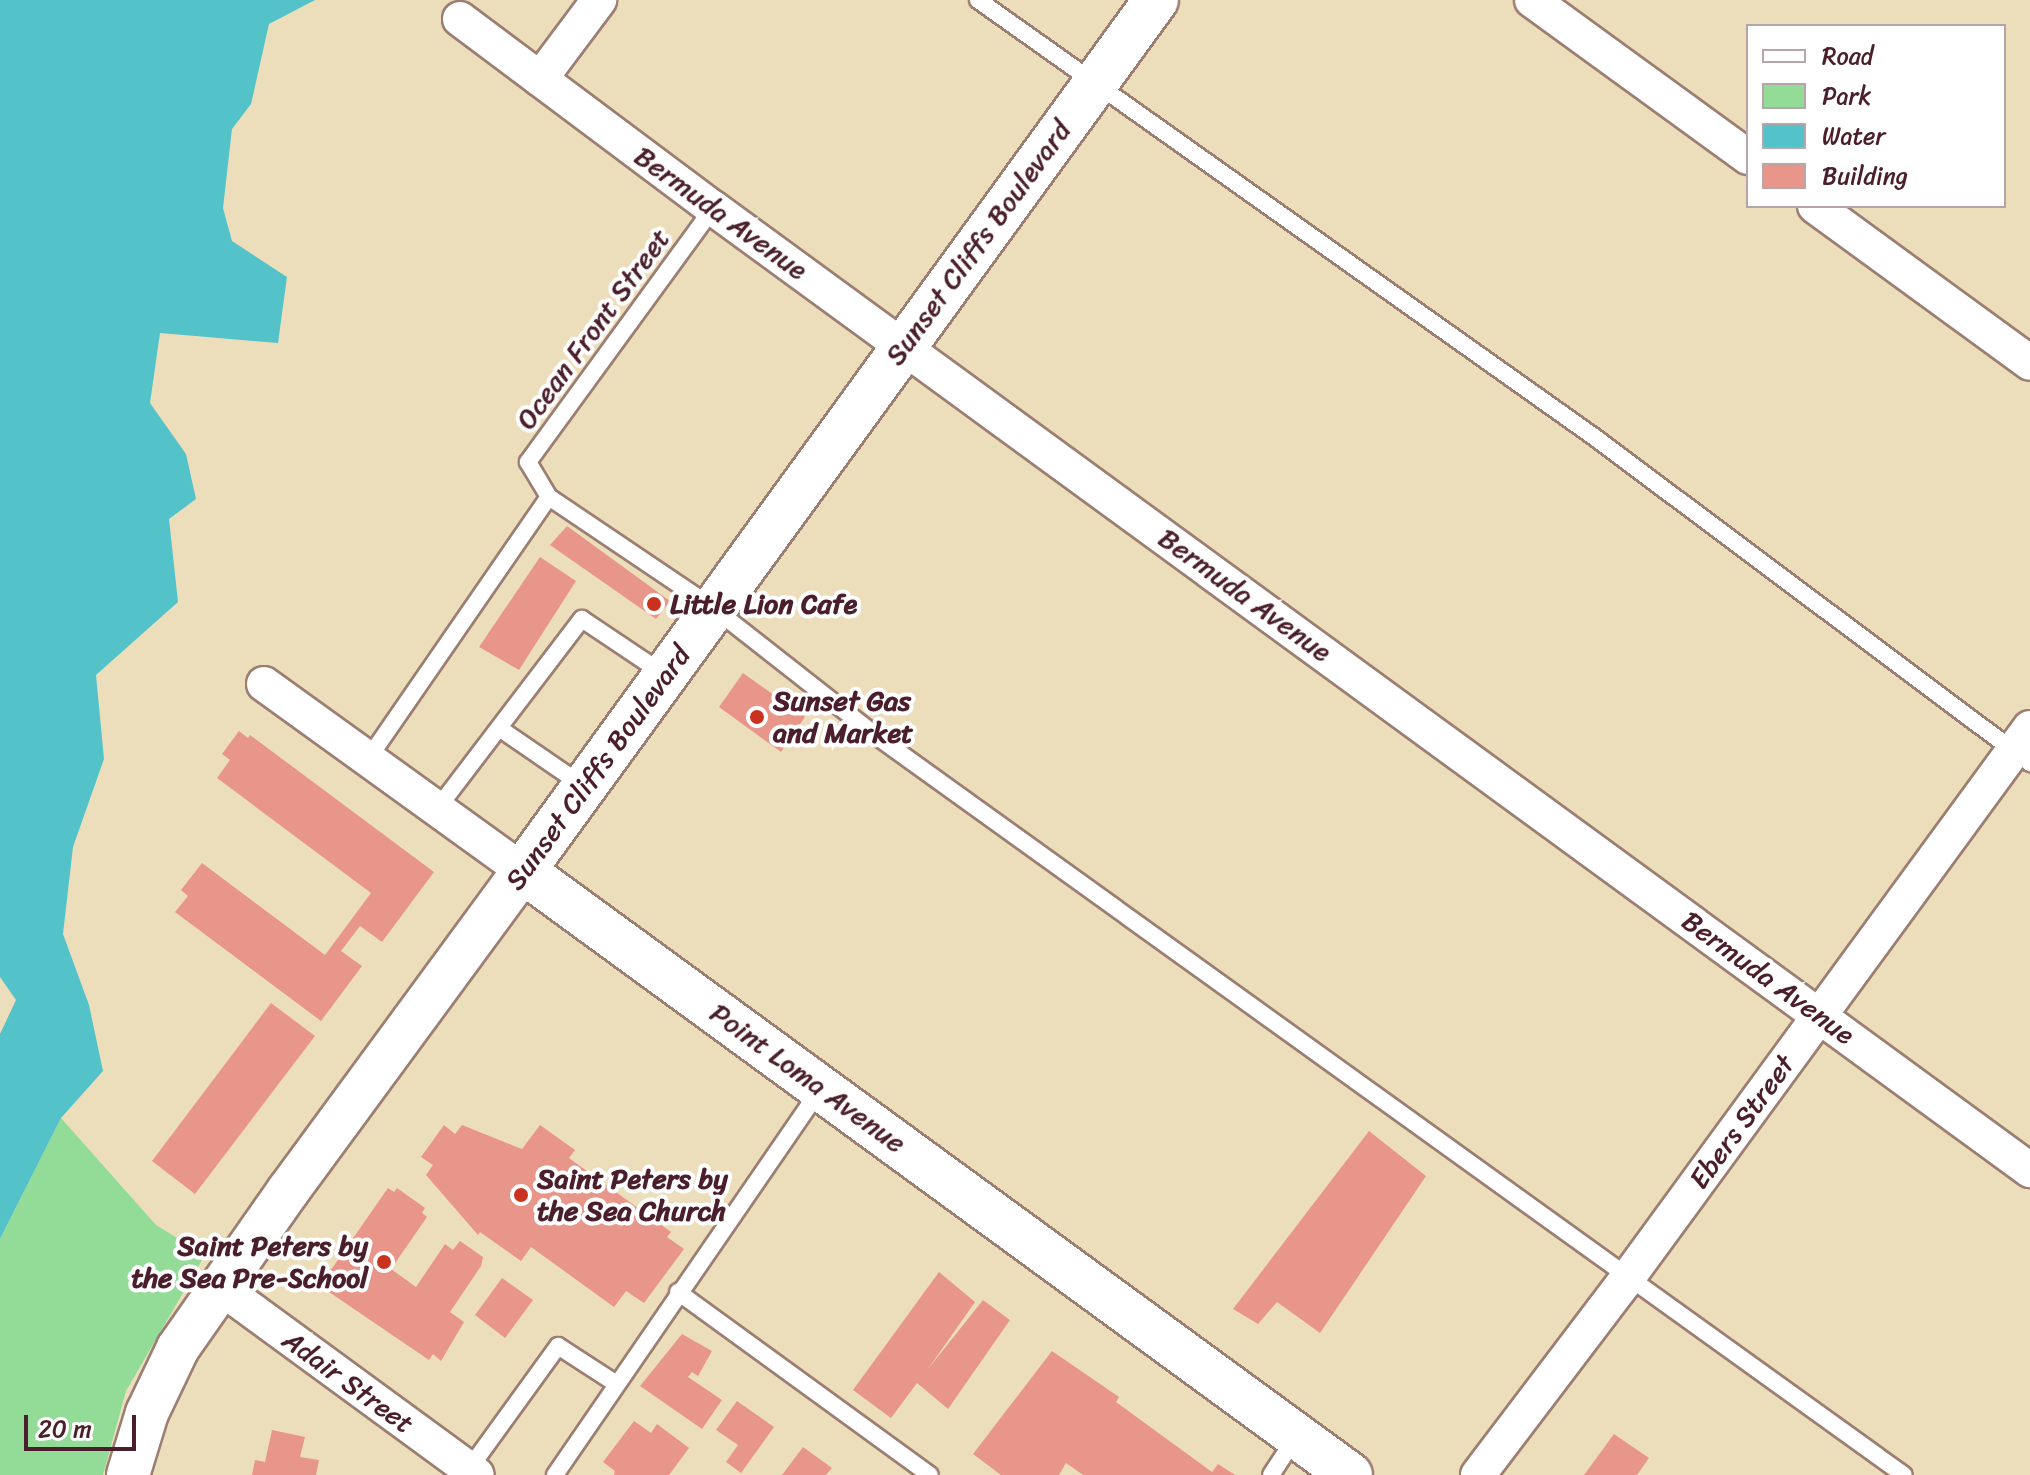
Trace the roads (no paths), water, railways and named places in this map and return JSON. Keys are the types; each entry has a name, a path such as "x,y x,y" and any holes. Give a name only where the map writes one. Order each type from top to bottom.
{"main road":[{"name":"Sunset Cliffs Boulevard","path":"523,871 1156,0"},
{"name":"Point Loma Avenue","path":"523,871 1350,1475"}],"street":[{"path":"540,79 599,0"},
{"path":"1532,0 1746,156"},
{"name":"Bermuda Avenue","path":"460,19 902,347 2030,1170"},
{"path":"1818,208 2030,363"},
{"name":"Point Loma Avenue","path":"264,684 523,871"},
{"name":"Ebers Street","path":"1478,1475 2024,747"},
{"name":"Sunset Cliffs Boulevard","path":"128,1475 147,1413 178,1348 523,871"},
{"name":"Adair Street","path":"220,1287 473,1472"}],"lane":[{"path":"978,0 1597,439 2024,747"},
{"name":"Ocean Front Street","path":"549,497 528,462 713,208"},
{"path":"368,759 549,497 712,607 879,738 1904,1475"},
{"path":"437,809 582,619 665,675"},
{"path":"499,728 583,786"},
{"path":"555,1475 615,1383 821,1087"},
{"path":"678,1292 930,1475"},
{"path":"473,1472 558,1346 615,1383"},
{"path":"1271,1475 1297,1436"}],"water":[{"path":"0,0 315,0 269,24 251,104 232,129 223,208 232,241 287,277 278,343 160,333 150,403 186,454 196,499 169,519 178,602 96,675 104,759 73,847 63,934 89,1005 103,1071 61,1118 0,1239 0,1034 16,1000 0,977"}],"place":[{"name":"Little Lion Cafe","path":"654,604"},
{"name":"Sunset Gas and Market","path":"757,717"},
{"name":"Saint Peters by the Sea Church","path":"521,1195"},
{"name":"Saint Peters by the Sea Pre-School","path":"384,1262"}]}
